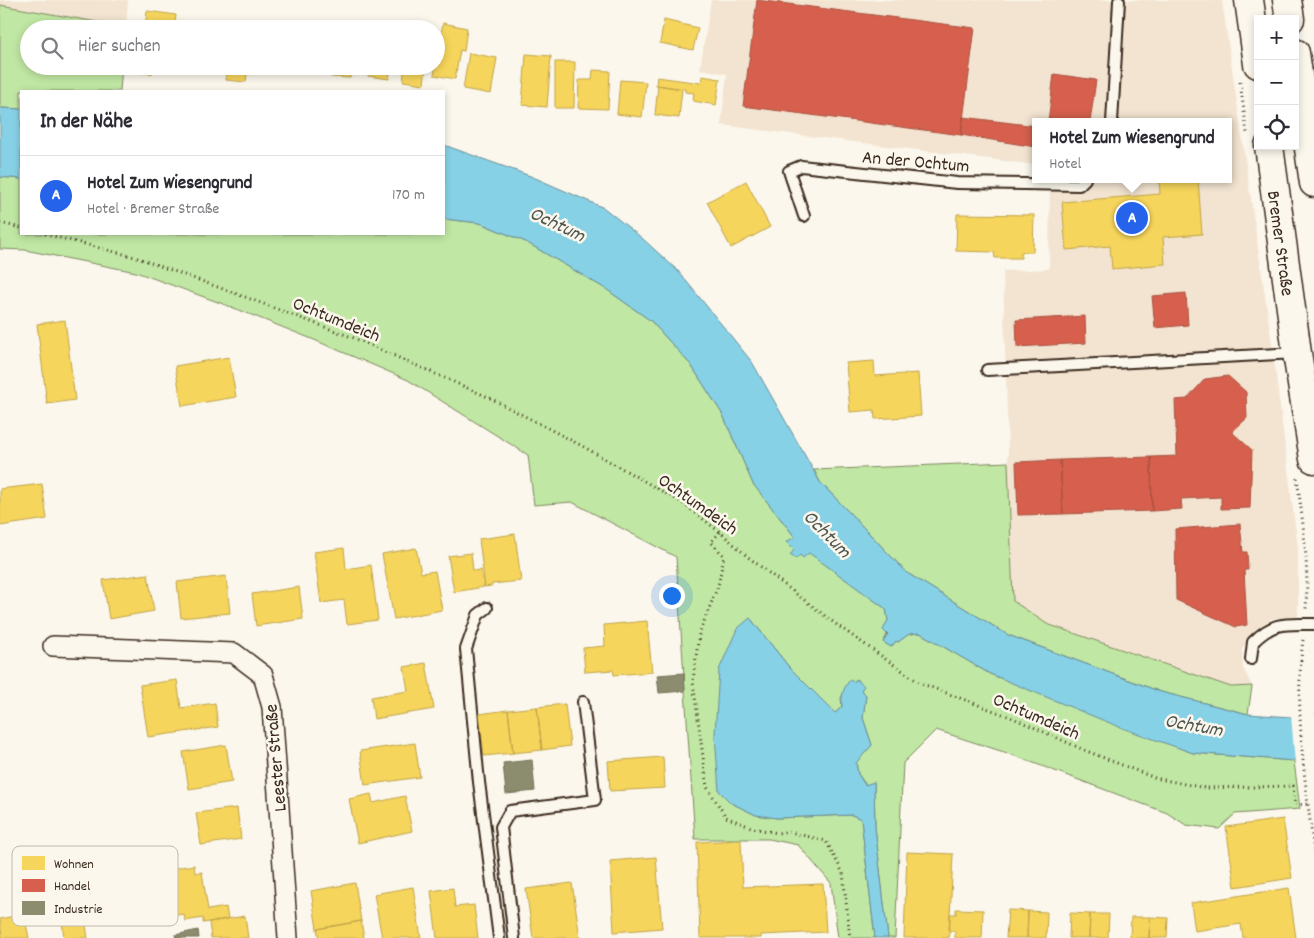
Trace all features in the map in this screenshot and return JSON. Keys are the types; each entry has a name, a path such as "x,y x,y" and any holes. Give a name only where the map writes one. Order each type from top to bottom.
{"main road":[{"path":"1249,0 1257,60"},
{"path":"1287,0 1289,15"},
{"path":"1296,60 1314,183"},
{"name":"Bremer Straße","path":"1270,150 1297,353 1314,459"}],"street":[{"name":"Leester Straße","path":"53,646 234,654 263,675 272,707 288,938"}],"lane":[{"path":"1112,118 1119,0"},
{"name":"An der Ochtum","path":"804,216 789,171 801,166 957,183 1079,185 1081,183"},
{"path":"987,370 1297,353"},
{"path":"487,608 478,615 466,648 479,782 499,938"},
{"path":"1251,660 1253,642 1264,632 1278,625 1314,624"},
{"path":"514,938 501,827 510,811 595,800 583,702"}],"path":[{"path":"0,223 20,228"},
{"name":"Ochtumdeich","path":"48,235 135,257 354,338 490,398 584,446 681,502 720,532 748,557 837,625 920,683 1014,718 1084,750 1155,778 1205,788 1293,786 1295,805 1308,804"},
{"path":"720,532 711,542 724,556 718,586 699,634 693,681 706,788 726,817 752,828 777,833 790,832 826,841 843,873 850,938"},
{"path":"1300,693 1304,776 1314,851"}],"shaded area":[{"path":"0,0 128,0 127,20 86,20 0,5"},
{"path":"711,0 1222,0 1272,344 1298,548 1298,617 1271,619 1254,631 1242,649 1243,668 1252,686 1231,687 1047,624 1012,601 1003,271 1049,269 1050,183 1232,183 1232,118 1032,118 1032,164 721,125 727,74 700,69"}],"green space":[{"path":"0,5 86,20 20,20 20,75 121,75 120,90 20,90 20,109 0,108"},
{"path":"0,177 20,179 20,235 445,235 445,219 480,223 526,242 606,289 651,321 691,365 723,415 753,484 795,537 800,555 809,552 886,609 889,626 883,642 891,647 896,641 898,642 909,634 920,633 990,674 1193,753 1294,761 1300,809 1235,814 1219,829 1186,825 1167,813 1007,753 936,730 903,763 895,938 888,938 875,827 874,783 866,785 858,774 856,762 872,745 863,718 866,695 861,690 856,679 854,683 850,680 841,698 842,707 835,713 789,667 750,618 731,803 756,815 777,818 852,815 861,819 875,938 838,938 831,883 798,845 769,839 695,839 676,557 572,502 534,505 528,455 408,380 234,308 136,272 25,250 0,249"},
{"path":"1008,462 1013,601 1047,624 1231,687 1252,686 1248,714 1161,692 1008,635 907,573 820,482 814,470"}],"water":[{"path":"0,108 20,109 20,179 0,177"},
{"name":"Ochtum","path":"445,145 533,177 604,208 643,239 678,271 752,362 820,482 907,573 1008,635 1161,692 1248,714 1291,717 1314,713 1294,761 1193,753 1122,728 990,674 920,633 909,634 898,642 896,641 891,647 883,642 888,635 883,630 888,620 886,609 809,553 803,558 800,555 796,559 790,555 794,550 786,542 795,537 753,484 723,415 691,365 651,321 606,289 526,242 480,223 445,219"},
{"path":"750,618 789,667 835,713 842,707 843,692 850,680 854,682 856,679 864,686 861,690 866,695 863,718 872,745 856,763 858,774 865,785 874,782 875,827 888,938 875,938 861,819 852,815 777,818 756,815 731,803 719,791 715,734 719,670 737,629"}],"pier":[{"path":"1314,711 1314,766 1295,764 1291,714"}],"building: Wohnen":[{"path":"147,11 176,15 175,20 146,20"},
{"path":"664,20 698,28 693,50 660,43"},
{"path":"445,23 467,28 464,51 460,50 455,79 434,75 445,75"},
{"path":"469,53 497,58 491,94 463,89"},
{"path":"526,54 551,56 547,107 522,105"},
{"path":"555,62 575,62 574,108 555,108"},
{"path":"593,70 610,71 608,109 578,108 579,80 592,80"},
{"path":"226,75 247,75 246,82 226,80"},
{"path":"331,75 350,75 350,78 331,77"},
{"path":"368,75 390,75 389,79"},
{"path":"404,75 425,75 424,84 403,81"},
{"path":"702,76 720,79 716,105 693,101 694,93 685,92 685,89 656,85 657,77 701,83"},
{"path":"620,80 646,82 642,117 617,114"},
{"path":"658,85 682,89 679,118 655,115"},
{"path":"746,181 770,227 731,248 707,202"},
{"path":"1159,183 1198,183 1202,234 1163,237 1165,264 1112,269 1110,246 1066,250 1062,202 1160,194"},
{"path":"957,214 1034,215 1033,252 1021,252 1021,258 995,258 994,252 956,251"},
{"path":"65,320 75,400 47,404 37,324"},
{"path":"229,357 236,397 182,406 175,366"},
{"path":"874,361 875,376 918,373 921,416 875,419 874,410 850,412 846,363"},
{"path":"42,484 47,519 0,526 0,489"},
{"path":"515,534 521,581 492,584 492,586 485,587 479,539"},
{"path":"344,548 346,569 371,565 378,620 347,624 344,600 321,603 314,552"},
{"path":"416,548 421,573 435,571 442,610 394,619 382,554"},
{"path":"471,553 473,571 481,570 484,587 454,592 448,556"},
{"path":"148,574 154,611 109,619 103,580"},
{"path":"226,576 230,613 181,618 177,582"},
{"path":"299,587 303,619 256,626 252,594"},
{"path":"647,621 652,672 614,675 613,670 585,672 583,648 605,646 604,625"},
{"path":"426,663 434,709 374,719 371,697 408,691 404,667"},
{"path":"177,680 181,708 215,703 218,727 148,737 140,685"},
{"path":"565,704 570,746 542,750 537,707"},
{"path":"537,707 542,750 513,753 508,710"},
{"path":"508,710 513,753 484,756 479,714"},
{"path":"415,743 420,777 365,785 360,751"},
{"path":"226,745 232,782 189,789 183,752"},
{"path":"663,757 665,788 610,791 608,761"},
{"path":"371,794 373,803 405,796 412,831 358,843 349,799"},
{"path":"237,808 241,839 201,845 196,813"},
{"path":"1283,819 1292,878 1235,887 1226,827"},
{"path":"741,840 743,887 823,884 826,932 761,935 761,938 700,938 697,842"},
{"path":"907,852 953,854 949,938 904,938"},
{"path":"656,857 662,928 614,932 610,861"},
{"path":"194,865 195,873 202,872 208,910 226,907 228,919 203,923 203,918 185,921 184,914 178,915 178,868"},
{"path":"355,883 361,921 317,929 311,891"},
{"path":"572,883 580,938 533,938 526,889"},
{"path":"413,887 421,938 382,938 374,894"},
{"path":"453,888 455,907 474,905 478,938 437,938 431,891"},
{"path":"1289,888 1296,938 1243,938 1241,924 1195,931 1191,903"},
{"path":"956,909 983,910 982,938 955,938 955,931 949,931 950,914 956,914"},
{"path":"1008,910 1028,911 1027,938 1006,938"},
{"path":"1028,911 1047,912 1046,938 1027,938"},
{"path":"1070,913 1090,914 1089,938 1069,938"},
{"path":"1090,914 1109,914 1108,938 1089,938"},
{"path":"12,916 12,926 26,926 29,938 2,938 0,919"},
{"path":"245,916 248,938 211,938 209,922"},
{"path":"1131,917 1150,917 1149,938 1130,938"},
{"path":"1150,917 1168,918 1167,938 1149,938"},
{"path":"361,921 364,938 319,938 317,929"},
{"path":"62,926 86,926 88,938 64,938"}],"building: Handel":[{"path":"757,0 975,28 961,135 743,106"},
{"path":"1054,74 1096,80 1091,118 1048,118"},
{"path":"963,117 1032,126 1032,146 961,135"},
{"path":"1186,293 1188,325 1155,328 1152,296"},
{"path":"1085,316 1086,343 1017,347 1016,320"},
{"path":"1228,376 1246,392 1247,418 1233,433 1252,450 1250,508 1221,509 1221,497 1181,499 1182,509 1152,511 1151,457 1177,456 1175,400 1187,399 1205,379"},
{"path":"1151,457 1152,511 1063,514 1060,460"},
{"path":"1060,460 1063,514 1018,515 1016,462"},
{"path":"1240,524 1243,552 1247,552 1248,570 1244,570 1247,625 1236,627 1176,600 1175,529"}],"building: Industrie":[{"path":"684,673 685,691 659,693 657,675"},
{"path":"532,760 535,791 506,794 503,763"},
{"path":"198,930 199,938 176,938 175,935"}],"place":[{"name":"Hotel Zum Wiesengrund","path":"1132,218"}]}
